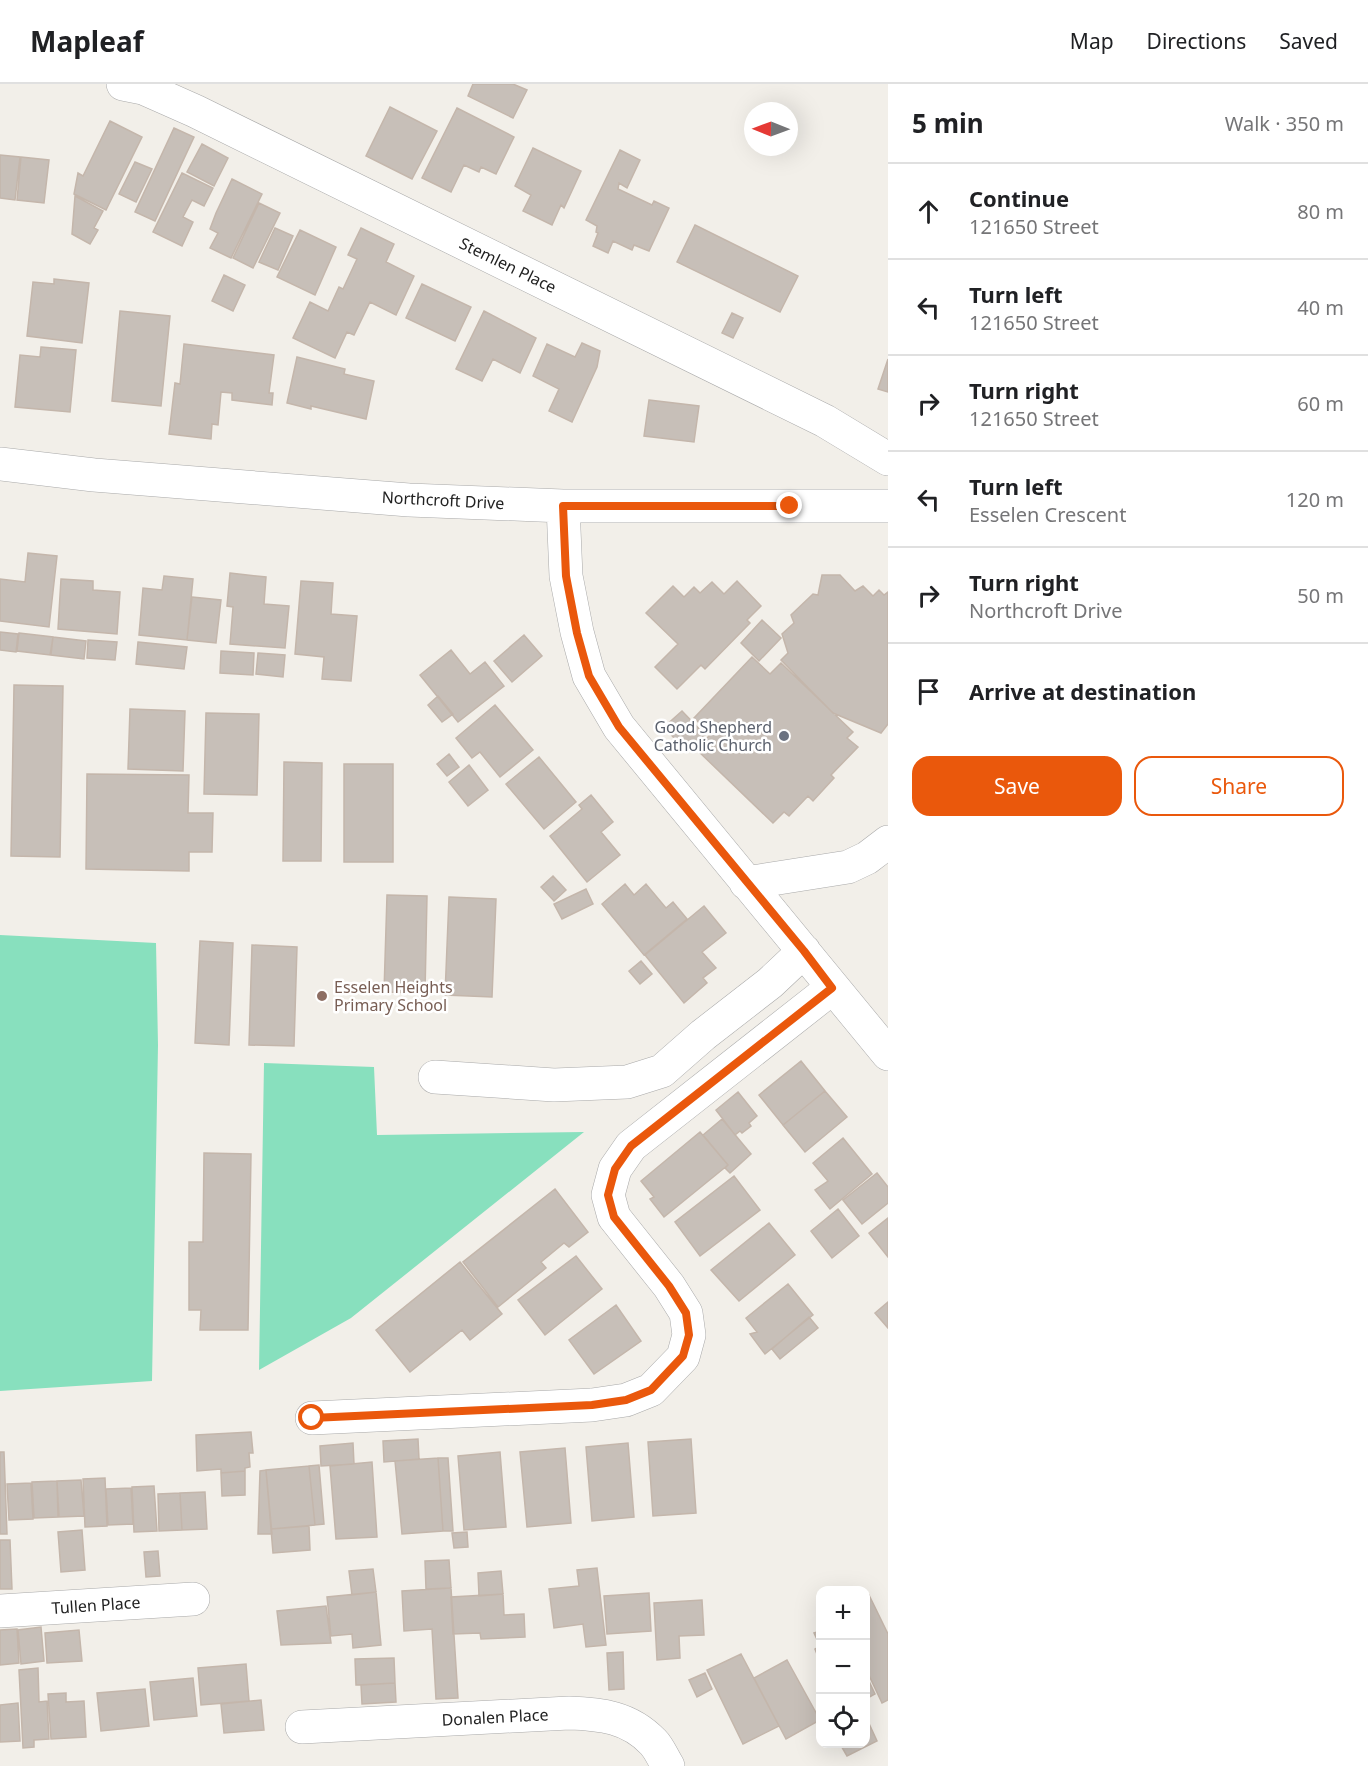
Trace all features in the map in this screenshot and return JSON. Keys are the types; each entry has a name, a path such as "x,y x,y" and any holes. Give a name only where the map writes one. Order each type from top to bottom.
{"street":[{"name":"Stemlen Place","path":"123,84 143,88 195,111 825,421 888,459"},
{"name":"Northcroft Drive","path":"0,464 94,475 409,500 563,506 888,506"},
{"path":"563,506 566,576 577,633 589,676 619,727 888,1054"},
{"path":"746,883 848,867 867,858 888,842"},
{"path":"435,1077 554,1085 627,1082 662,1071 703,1035 770,983 804,951"},
{"path":"312,1418 592,1405 626,1400 651,1390 683,1356 689,1335 686,1313 669,1286 614,1217 608,1195 615,1169 631,1146 832,988"},
{"name":"Tullen Place","path":"0,1611 193,1599"},
{"name":"Donalen Place","path":"302,1727 569,1713 610,1716 630,1725 653,1742 668,1766"}],"green space":[{"path":"0,935 156,943 158,1045 152,1381 0,1391"},
{"path":"264,1063 374,1067 377,1135 584,1132 351,1318 259,1370"}],"building":[{"path":"473,84 513,84 527,90 513,118 468,96"},
{"path":"390,107 437,131 412,179 366,156"},
{"path":"457,108 514,137 496,174 481,167 479,172 464,165 451,192 422,178"},
{"path":"110,121 142,137 106,210 74,194 78,173 83,176"},
{"path":"174,128 194,137 155,221 135,212"},
{"path":"202,144 228,158 214,186 187,172"},
{"path":"533,148 581,171 564,208 561,205 552,225 523,211 531,195 515,186"},
{"path":"620,150 640,160 627,188 619,183 618,189 652,205 654,201 669,208 649,251 634,245 632,250 613,241 608,253 593,246 598,233 596,232 597,226 586,220"},
{"path":"0,155 20,157 15,200 0,198"},
{"path":"21,157 49,160 44,203 17,200"},
{"path":"135,162 152,169 136,202 119,194"},
{"path":"182,173 213,188 204,206 192,200 183,217 193,222 182,246 153,232"},
{"path":"232,179 262,194 231,258 210,248 218,233 210,229"},
{"path":"75,196 103,211 94,228 98,230 90,244 72,234"},
{"path":"259,203 280,213 253,268 233,258"},
{"path":"695,225 798,276 780,312 677,262"},
{"path":"275,228 293,236 278,270 259,262"},
{"path":"361,228 394,244 386,262 414,276 396,315 370,302 354,335 347,332 335,358 293,338 310,302 328,311 339,287 343,289 357,259 348,255"},
{"path":"300,230 336,247 315,295 277,277"},
{"path":"224,275 245,285 233,311 212,301"},
{"path":"54,279 89,283 82,343 27,336 33,282 54,284"},
{"path":"422,284 471,307 455,341 406,318"},
{"path":"120,311 170,316 161,406 112,401"},
{"path":"484,311 536,338 520,373 493,359 482,381 456,369"},
{"path":"732,313 743,318 733,338 722,333"},
{"path":"582,343 600,351 597,367 572,422 549,411 559,389 533,376 547,344 575,357"},
{"path":"184,344 274,355 269,393 273,393 272,405 232,400 232,393 221,392 218,425 212,424 211,439 169,434 175,383 180,384"},
{"path":"41,347 76,350 70,412 15,407 20,355 40,357"},
{"path":"297,357 345,369 344,374 374,381 366,419 311,406 311,409 287,403"},
{"path":"888,359 888,392 878,389"},
{"path":"649,400 699,406 694,442 644,436"},
{"path":"28,553 57,556 49,627 0,621 0,579 25,582"},
{"path":"230,573 266,577 264,604 289,606 285,648 230,644 233,607 227,606"},
{"path":"822,575 840,575 855,591 863,586 873,596 879,590 884,595 888,592 888,724 881,733 833,713 781,660 788,653 782,634 794,623 791,615 813,594 818,595"},
{"path":"164,576 193,579 187,640 139,635 143,588 162,590"},
{"path":"61,579 93,581 93,590 120,592 117,634 58,629"},
{"path":"301,581 333,583 331,614 357,616 351,681 322,679 324,657 295,654"},
{"path":"737,581 761,606 747,620 750,623 705,669 701,665 677,689 655,667 678,644 646,613 673,586 684,597 694,587 700,593 712,582 724,594"},
{"path":"192,597 221,600 216,643 187,640"},
{"path":"762,620 781,638 759,661 741,643"},
{"path":"0,632 18,634 16,652 0,650"},
{"path":"19,633 53,637 50,655 17,651"},
{"path":"524,635 542,656 512,682 494,661"},
{"path":"53,637 86,641 84,659 51,655"},
{"path":"88,640 117,642 115,660 87,658"},
{"path":"138,642 187,647 184,669 136,664"},
{"path":"451,650 470,674 485,662 504,686 458,722 420,675"},
{"path":"221,651 254,653 253,675 220,673"},
{"path":"258,653 285,655 283,677 256,674"},
{"path":"752,657 770,674 781,663 853,732 847,738 858,747 831,775 834,778 813,801 808,796 789,816 784,812 773,823 696,749 711,734 694,718"},
{"path":"14,685 63,686 60,857 11,856"},
{"path":"438,696 453,714 442,722 428,705"},
{"path":"495,705 533,750 500,777 480,752 472,758 456,738"},
{"path":"130,709 185,711 183,771 128,769"},
{"path":"682,711 705,735 687,752 664,727"},
{"path":"206,713 259,714 257,795 204,794"},
{"path":"449,754 459,767 447,776 437,764"},
{"path":"539,757 576,802 544,829 506,784"},
{"path":"284,762 322,763 321,861 283,861"},
{"path":"344,764 393,764 393,862 344,862"},
{"path":"469,765 488,790 468,806 449,782"},
{"path":"87,774 189,775 188,813 213,813 212,852 189,852 189,871 86,869"},
{"path":"591,795 613,822 601,832 620,855 587,882 550,836 582,809 579,805"},
{"path":"553,876 566,890 554,901 541,887"},
{"path":"625,884 634,895 646,884 666,908 673,902 687,919 644,955 602,904"},
{"path":"586,889 593,904 562,919 554,904"},
{"path":"387,895 427,896 425,993 384,992"},
{"path":"449,897 496,899 492,997 445,995"},
{"path":"704,906 726,933 702,952 716,968 703,978 707,983 684,1003 645,955"},
{"path":"200,941 233,943 229,1045 195,1043"},
{"path":"252,945 297,947 294,1046 249,1045"},
{"path":"641,961 652,974 640,984 629,971"},
{"path":"801,1061 825,1091 783,1125 759,1095"},
{"path":"825,1091 847,1117 805,1152 783,1125"},
{"path":"738,1092 757,1116 749,1123 751,1126 735,1135 716,1110"},
{"path":"722,1119 751,1154 730,1173 725,1168 728,1165 703,1135"},
{"path":"700,1132 728,1165 664,1217 650,1199 654,1197 641,1181"},
{"path":"843,1138 872,1174 830,1209 815,1190 828,1181 813,1163"},
{"path":"204,1153 251,1154 248,1330 200,1330 201,1310 189,1310 189,1242 203,1242"},
{"path":"877,1173 888,1187 888,1203 862,1224 843,1200"},
{"path":"734,1176 760,1210 700,1256 675,1222"},
{"path":"555,1189 588,1232 569,1247 564,1243 541,1262 546,1268 498,1307 463,1262"},
{"path":"838,1209 859,1236 832,1258 811,1231"},
{"path":"888,1218 888,1257 869,1233"},
{"path":"769,1223 795,1255 739,1301 711,1270"},
{"path":"576,1256 602,1289 545,1335 518,1300"},
{"path":"460,1262 502,1314 470,1340 462,1330 410,1372 376,1330"},
{"path":"788,1284 813,1315 765,1354 750,1334 757,1332 746,1318"},
{"path":"888,1302 888,1328 875,1313"},
{"path":"616,1305 641,1341 594,1374 569,1340"},
{"path":"809,1317 818,1328 780,1359 772,1349"},
{"path":"251,1432 253,1453 249,1453 250,1467 245,1468 245,1471 221,1473 221,1469 197,1471 196,1435"},
{"path":"418,1439 419,1459 384,1462 383,1441"},
{"path":"691,1439 696,1513 653,1516 648,1442"},
{"path":"353,1443 354,1464 321,1466 320,1446"},
{"path":"628,1443 634,1517 592,1521 586,1447"},
{"path":"565,1448 571,1523 527,1527 520,1452"},
{"path":"0,1452 4,1452 7,1534 0,1534"},
{"path":"500,1452 506,1527 464,1530 458,1456"},
{"path":"438,1458 443,1531 402,1534 395,1461"},
{"path":"438,1458 448,1458 453,1531 443,1531"},
{"path":"372,1462 377,1537 336,1539 330,1466"},
{"path":"319,1465 324,1524 315,1525 309,1466"},
{"path":"309,1466 315,1525 271,1529 266,1470"},
{"path":"266,1470 272,1534 258,1534 260,1471"},
{"path":"245,1471 245,1495 222,1496 221,1473"},
{"path":"105,1478 107,1526 85,1527 83,1479"},
{"path":"81,1480 84,1516 59,1517 57,1481"},
{"path":"57,1481 58,1517 34,1518 32,1482"},
{"path":"31,1483 33,1519 9,1520 7,1484"},
{"path":"154,1486 157,1531 134,1532 132,1487"},
{"path":"131,1488 133,1524 108,1525 106,1489"},
{"path":"205,1492 207,1529 182,1530 180,1493"},
{"path":"180,1493 182,1530 159,1531 158,1494"},
{"path":"309,1526 310,1550 273,1553 271,1529"},
{"path":"82,1530 85,1570 61,1572 58,1532"},
{"path":"467,1532 468,1547 454,1548 452,1533"},
{"path":"0,1540 10,1540 12,1589 0,1589"},
{"path":"158,1551 160,1576 146,1577 144,1552"},
{"path":"449,1560 451,1588 426,1589 425,1561"},
{"path":"597,1568 606,1645 586,1647 583,1624 554,1628 549,1589 579,1586 577,1570"},
{"path":"373,1569 376,1592 352,1595 349,1571"},
{"path":"501,1571 503,1594 479,1596 478,1573"},
{"path":"451,1588 458,1698 436,1699 432,1629 404,1631 402,1591"},
{"path":"376,1592 381,1645 353,1648 352,1634 331,1636 327,1597"},
{"path":"649,1593 651,1631 607,1634 604,1596"},
{"path":"503,1594 504,1615 524,1614 525,1637 481,1639 480,1633 453,1634 451,1597"},
{"path":"870,1597 888,1634 888,1700 882,1703 870,1678"},
{"path":"702,1600 704,1635 679,1636 680,1658 657,1660 654,1603"},
{"path":"326,1606 331,1643 281,1645 277,1611"},
{"path":"41,1627 44,1661 21,1664 18,1630"},
{"path":"17,1629 19,1663 0,1665 0,1630"},
{"path":"79,1630 82,1661 47,1663 45,1633"},
{"path":"623,1652 624,1689 609,1690 607,1653"},
{"path":"741,1654 779,1726 743,1744 707,1670"},
{"path":"394,1658 395,1683 356,1685 355,1659"},
{"path":"787,1660 816,1713 816,1722 786,1739 754,1678"},
{"path":"246,1664 249,1701 201,1705 198,1668"},
{"path":"38,1668 39,1702 47,1701 49,1739 34,1740 34,1747 23,1748 19,1670"},
{"path":"705,1673 712,1689 697,1697 689,1680"},
{"path":"193,1678 197,1716 154,1720 150,1682"},
{"path":"395,1683 396,1702 362,1704 361,1685"},
{"path":"870,1683 875,1694 870,1697"},
{"path":"145,1689 149,1726 101,1731 97,1693"},
{"path":"66,1693 66,1702 84,1701 86,1737 51,1739 48,1694"},
{"path":"261,1700 264,1730 224,1733 221,1704"},
{"path":"18,1703 20,1741 0,1742 0,1705"},
{"path":"870,1726 877,1741 870,1744"},
{"path":"842,1748 863,1748 847,1756"}],"place":[{"name":"Good Shepherd Catholic Church","path":"784,736"},
{"name":"Esselen Heights Primary School","path":"322,996"}],"route":[{"path":"312,1418 592,1405 626,1400 651,1390 683,1356 689,1335 686,1313 669,1286 614,1217 608,1195 615,1169 631,1146 832,988 619,727 589,676 577,633 566,576 563,506 790,506"}]}
